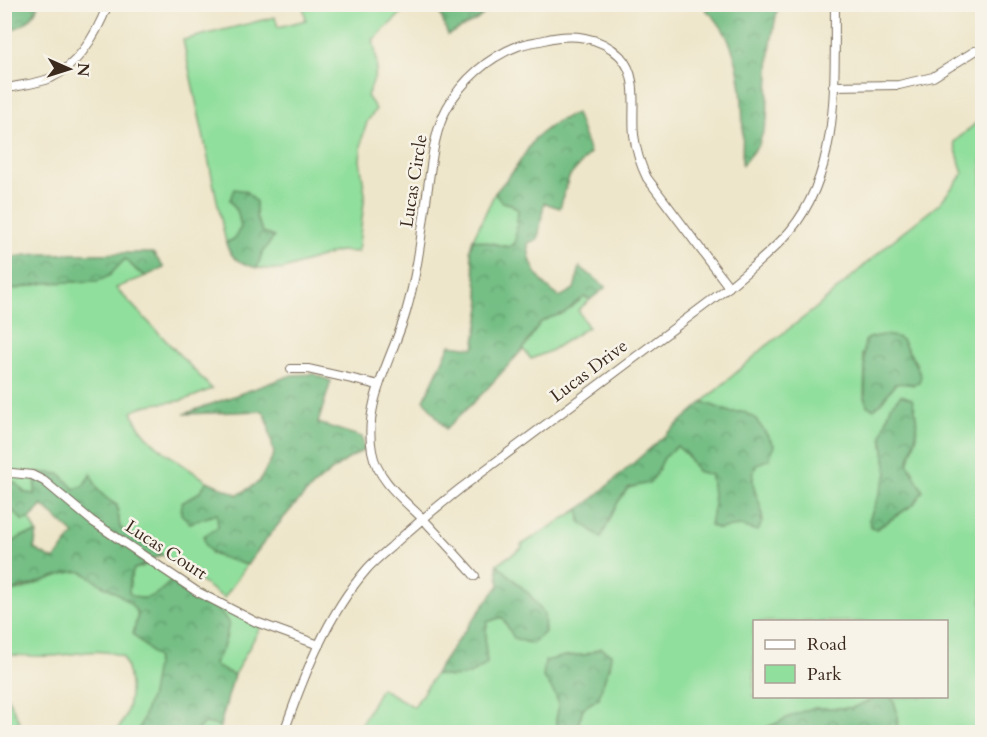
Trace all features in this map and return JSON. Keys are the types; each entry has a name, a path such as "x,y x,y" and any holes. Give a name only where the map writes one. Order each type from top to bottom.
{"street":[{"path":"4,89 51,78 79,57 99,27 108,4"},
{"name":"Lucas Drive","path":"284,732 297,694 319,645 344,599 368,568 422,519 729,287 769,254 791,230 805,208 817,182 827,152 833,86 835,4"},
{"name":"Lucas Circle","path":"475,576 422,519 393,492 372,453 370,423 379,385 406,313 418,263 435,142 447,108 473,74 518,46 560,36 596,39 621,57 631,75 634,132 638,158 647,178 729,287"},
{"path":"833,86 879,86 933,77 975,51"},
{"path":"291,369 308,369 379,385"},
{"name":"Lucas Court","path":"4,474 32,476 44,482 92,521 196,591 256,622 319,645"}],"green space":[{"path":"5,4 38,5 33,16 25,23 5,31"},
{"path":"710,4 778,5 770,49 767,120 759,144 742,165 742,103 736,61 729,41 719,24 705,9"},
{"path":"303,5 460,5 453,12 440,13 406,9 373,40 376,69 367,96 376,109 367,122 362,139 360,160 365,194 358,252 339,251 281,270 257,268 262,253 273,237 263,232 256,217 256,202 230,200 238,213 241,228 234,239 226,243 183,40 275,17 278,27 306,20"},
{"path":"460,5 494,5 477,20 448,35 440,13 453,12"},
{"path":"576,113 590,153 569,177 560,208 544,203 538,239 528,243 530,259 542,281 560,297 574,289 580,267 606,287 591,299 584,297 564,313 540,323 523,349 446,429 424,400 450,345 474,348 481,307 470,249 473,239 508,247 515,244 518,210 511,204 502,202 495,193 515,169 535,138 556,122"},
{"path":"982,118 982,732 897,732 897,714 892,698 948,698 948,620 753,620 753,698 876,698 852,708 829,708 769,726 759,732 576,732 583,708 599,698 602,681 610,667 601,648 585,655 565,656 543,677 557,700 556,723 559,732 357,732 381,688 414,707 435,674 450,677 487,664 485,643 487,622 502,617 514,638 532,644 545,632 530,595 497,564 522,548 521,545 579,509 580,521 601,537 618,502 628,488 649,482 655,476 664,458 677,446 687,455 697,471 711,475 718,529 763,521 753,479 757,464 744,412 730,412 703,402 765,347 815,309 892,241 939,204 963,174 954,142","holes":["902,340 917,365 913,385 903,382 895,384 881,403 874,408 864,398 865,368 862,354","891,406 917,436 908,464 914,473 914,504 877,529 869,520 887,474 882,435"]},
{"path":"234,189 246,191 256,202 256,217 263,232 274,237 262,253 257,268 237,260 230,253 226,243 234,239 241,227 238,213 230,200"},
{"path":"495,193 502,202 511,204 518,210 515,243 509,247 473,239"},
{"path":"153,253 164,268 146,276 125,259 109,276 98,281 44,283 10,290 5,294 5,261 14,257 43,254"},
{"path":"125,259 138,272 146,276 116,288 212,389 183,400 149,405 132,412 144,433 153,442 207,481 200,492 182,503 190,523 217,513 218,527 204,536 211,554 247,565 224,598 143,541 120,528 117,505 100,492 91,474 83,486 74,489 60,474 36,472 35,494 25,493 12,481 5,480 4,294 10,290 44,283 98,281 109,276"},
{"path":"584,297 591,299 578,310 588,327 550,351 531,359 523,349 540,322 564,313"},
{"path":"883,335 902,340 921,375 919,383 895,384 874,409 867,406 865,398 864,346 865,341 869,338"},
{"path":"314,374 331,381 318,423 362,437 364,450 329,473 299,500 247,565 219,557 208,549 204,536 218,527 217,514 190,523 181,514 182,503 200,492 207,481 238,495 259,482 274,454 267,419 263,411 184,414 292,375"},
{"path":"901,395 912,399 915,409 917,425 908,464 923,491 914,504 876,529 871,527 869,520 887,474 882,435 891,406"},
{"path":"703,402 730,412 744,412 755,418 774,445 770,459 757,464 753,474 762,513 762,522 758,531 740,526 718,529 710,525 714,505 711,475 697,471 687,455 677,446 664,458 649,483 628,488 618,502 601,538 580,521 579,509"},
{"path":"36,472 60,474 74,489 83,486 91,474 100,492 117,505 120,528 162,555 134,569 130,579 129,593 135,597 147,598 158,593 172,580 203,599 224,617 229,624 223,648 214,663 216,667 234,675 220,726 204,723 195,732 138,732 151,695 157,658 133,634 138,614 135,609 122,597 87,575 82,572 67,573 5,593 5,548 22,536 37,533 34,549 54,560 74,534 42,505 30,519 22,520 13,511 5,509 4,480 16,484 25,493 35,494"},
{"path":"4,509 13,510 22,520 30,519 37,533 22,536 5,548"},
{"path":"149,562 172,580 152,596 135,597 129,593 130,579 134,569"},
{"path":"497,564 530,595 544,614 545,632 532,644 514,638 502,617 487,622 485,643 487,664 463,676 451,677 435,674 499,585"},
{"path":"69,571 81,571 119,594 134,607 138,614 136,629 139,639 157,658 154,686 138,732 116,732 126,715 130,696 129,676 123,657 105,652 46,656 5,655 4,593 21,590"},
{"path":"198,597 261,626 234,675 216,667 214,663 227,633 224,618"},
{"path":"601,648 611,654 599,698 583,708 576,732 559,732 556,723 557,700 543,677 545,661 565,656 585,655"},
{"path":"5,694 11,704 24,732 5,732"},
{"path":"876,698 892,698 897,714 897,732 759,732 812,708 852,708"},
{"path":"204,723 220,726 219,732 195,732"}]}
